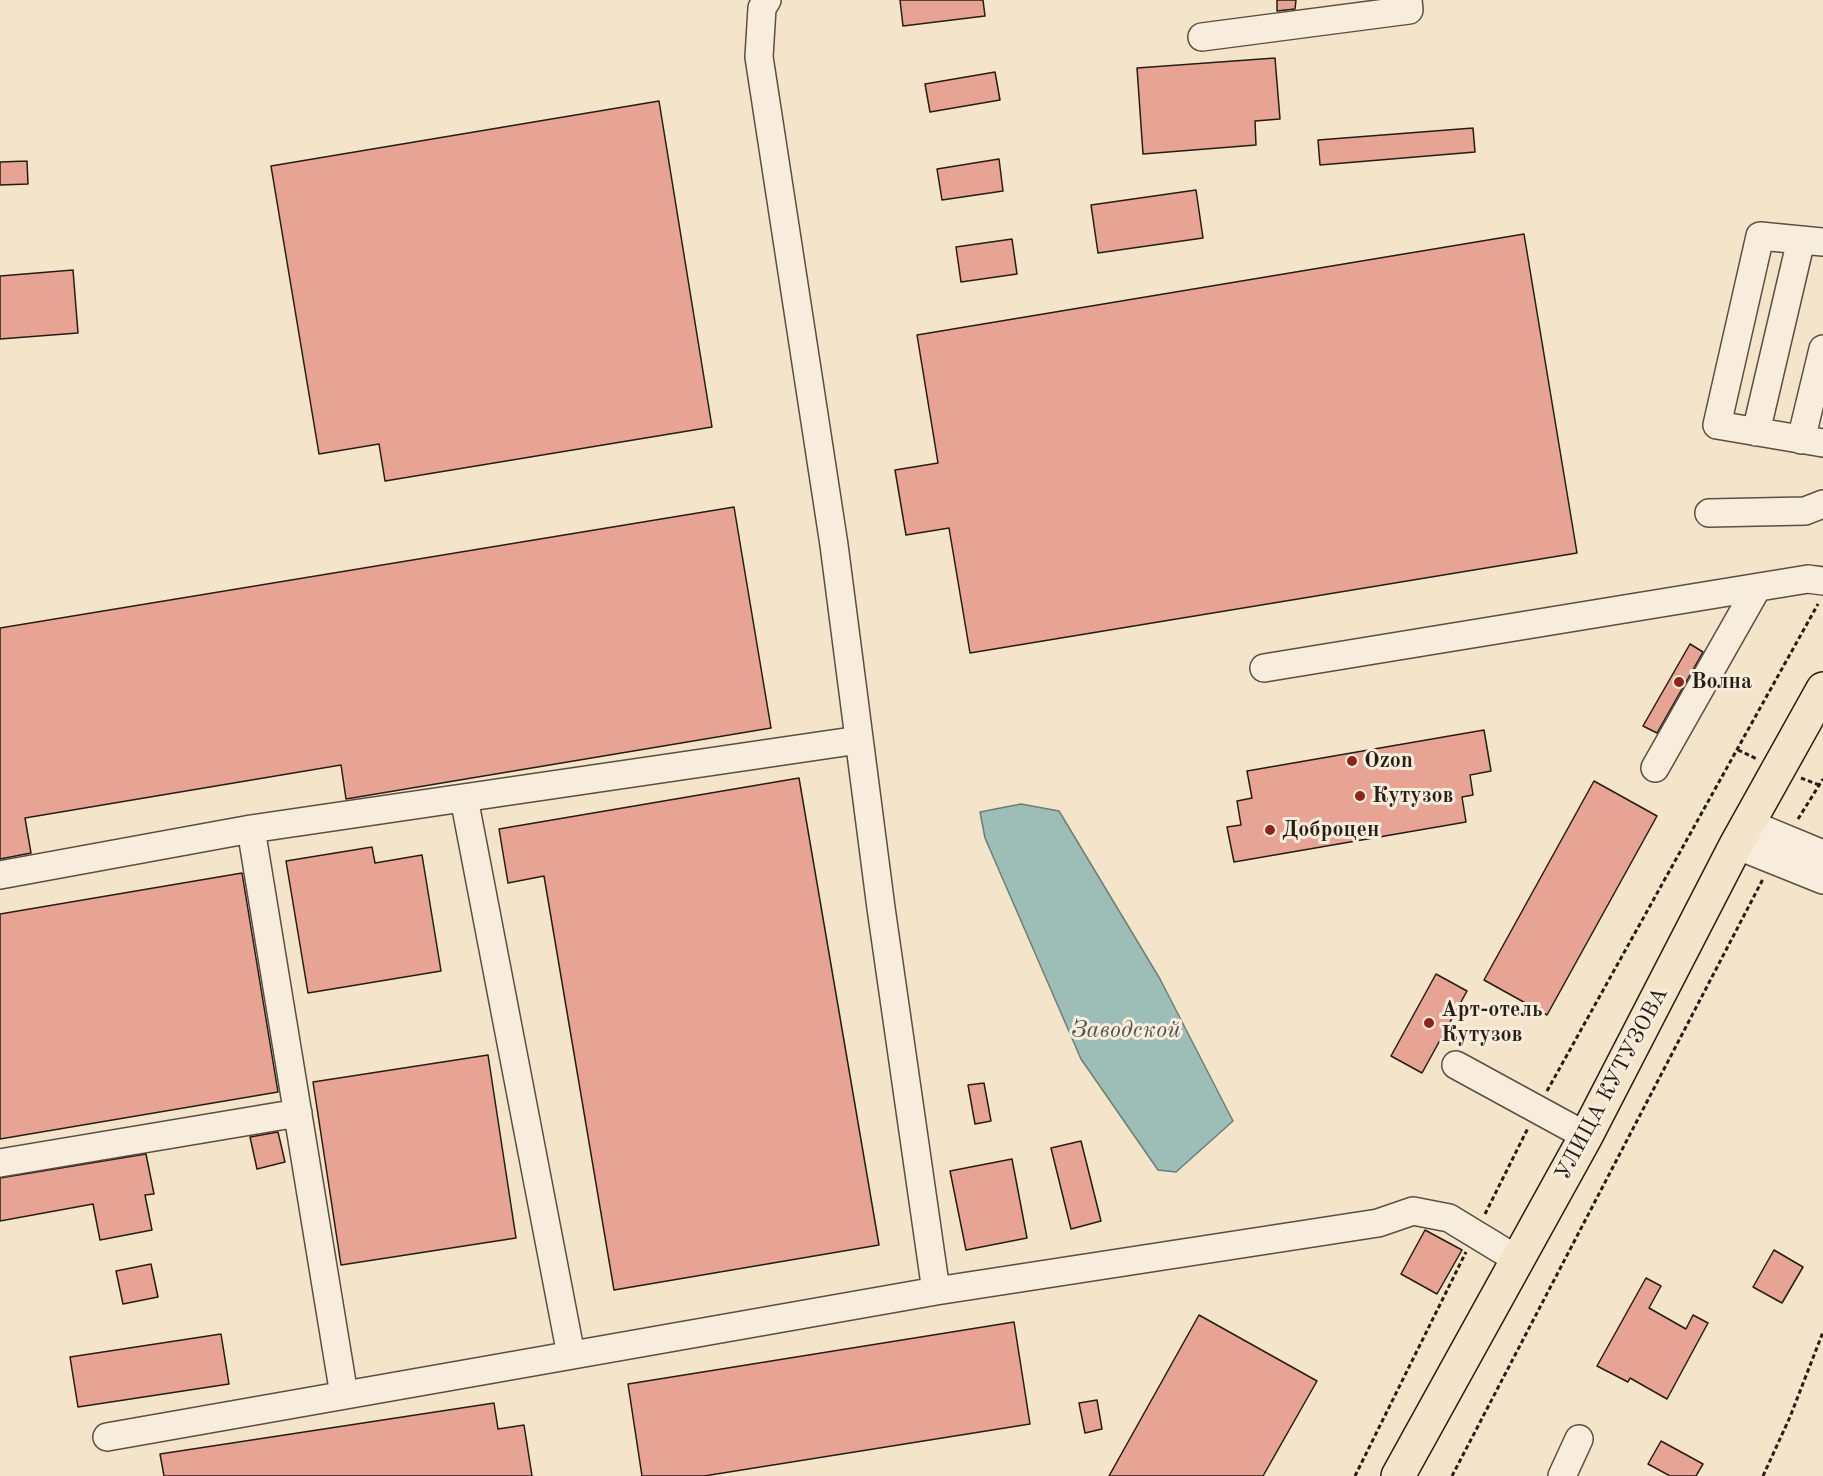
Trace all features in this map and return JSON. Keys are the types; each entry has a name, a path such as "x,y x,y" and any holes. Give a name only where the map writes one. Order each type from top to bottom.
{"main road":[{"name":"УЛИЦА КУТУЗОВА","path":"1398,1476 1586,1136 1742,834 1823,689"}],"street":[{"path":"767,0 762,8 759,57 834,545 936,1291"},
{"path":"1202,37 1409,10 1408,0"},
{"path":"1756,432 1812,241 1760,236 1717,425 1756,432 1812,442 1823,350"},
{"path":"1709,513 1805,511 1823,504"},
{"path":"1264,668 1808,579 1823,581"},
{"path":"1655,768 1757,588"},
{"path":"0,875 251,829 859,740"},
{"path":"464,798 571,1355"},
{"path":"251,829 344,1395"},
{"path":"1742,834 1823,854"},
{"path":"1742,834 1823,880"},
{"path":"1456,1065 1586,1136"},
{"path":"0,1163 298,1113"},
{"path":"107,1437 936,1291 1378,1223 1413,1211 1449,1218 1518,1260"},
{"path":"1562,1476 1579,1439"}],"path":[{"path":"1355,1476 1474,1233 1538,1109 1823,596"},
{"path":"1452,1476 1763,879"},
{"path":"1763,1476 1790,1418 1823,1332"}],"water":[{"name":"Заводской","path":"1021,804 1059,811 1160,979 1233,1121 1176,1172 1158,1170 1081,1059 985,838 980,812"}],"building":[{"path":"900,0 983,0 985,16 903,26"},
{"path":"1277,0 1296,0 1295,9 1277,11"},
{"path":"1275,58 1280,119 1255,121 1256,145 1143,154 1137,68"},
{"path":"995,72 1000,100 930,112 925,84"},
{"path":"659,101 712,427 385,481 379,444 319,454 271,166"},
{"path":"1473,128 1475,152 1320,165 1318,140"},
{"path":"999,159 1003,191 942,200 937,169"},
{"path":"27,161 28,184 0,185 0,162"},
{"path":"1196,190 1203,238 1098,253 1091,205"},
{"path":"1524,234 1577,553 970,653 949,528 906,535 895,470 938,463 917,335"},
{"path":"1012,239 1017,274 961,282 956,247"},
{"path":"73,270 78,333 0,339 0,276"},
{"path":"734,507 771,728 346,799 341,765 25,818 31,853 0,859 0,628"},
{"name":"Волна","path":"1690,644 1703,652 1657,733 1643,726"},
{"name":"Кутузов","path":"1484,730 1491,771 1470,775 1473,795 1462,797 1466,822 1234,862 1227,827 1241,825 1237,801 1252,798 1247,771"},
{"path":"799,778 879,1245 614,1290 544,876 508,883 499,829"},
{"path":"1594,781 1657,816 1547,1015 1484,980"},
{"path":"372,847 375,863 422,855 441,971 308,993 286,861"},
{"path":"242,873 278,1092 0,1139 0,914"},
{"name":"Арт-отель Кутузов","path":"1436,974 1467,991 1422,1073 1391,1056"},
{"path":"488,1055 516,1238 341,1265 313,1082"},
{"path":"984,1083 991,1121 975,1124 968,1085"},
{"path":"278,1132 285,1162 257,1169 250,1137"},
{"path":"1081,1141 1101,1221 1071,1229 1051,1148"},
{"path":"146,1154 154,1194 145,1195 152,1230 100,1240 93,1204 0,1221 0,1178"},
{"path":"1012,1159 1027,1238 966,1250 950,1171"},
{"path":"1425,1230 1462,1250 1437,1294 1401,1274"},
{"path":"1774,1250 1803,1267 1782,1303 1753,1287"},
{"path":"151,1264 158,1297 123,1304 116,1271"},
{"path":"1646,1278 1661,1286 1649,1308 1686,1329 1693,1315 1708,1323 1667,1399 1630,1378 1628,1382 1597,1366"},
{"path":"1199,1315 1317,1381 1263,1476 1109,1476"},
{"path":"1014,1322 1030,1424 704,1476 642,1476 628,1384"},
{"path":"221,1334 229,1384 78,1407 70,1357"},
{"path":"1097,1400 1102,1429 1085,1433 1079,1403"},
{"path":"494,1403 498,1429 524,1425 532,1476 164,1476 160,1454"},
{"path":"1661,1441 1703,1464 1696,1476 1670,1476 1648,1464"}],"place":[{"name":"Волна","path":"1679,682"},
{"name":"Ozon","path":"1352,761"},
{"name":"Кутузов","path":"1360,796"},
{"name":"Доброцен","path":"1270,830"},
{"name":"Арт-отель Кутузов","path":"1429,1023"}]}
